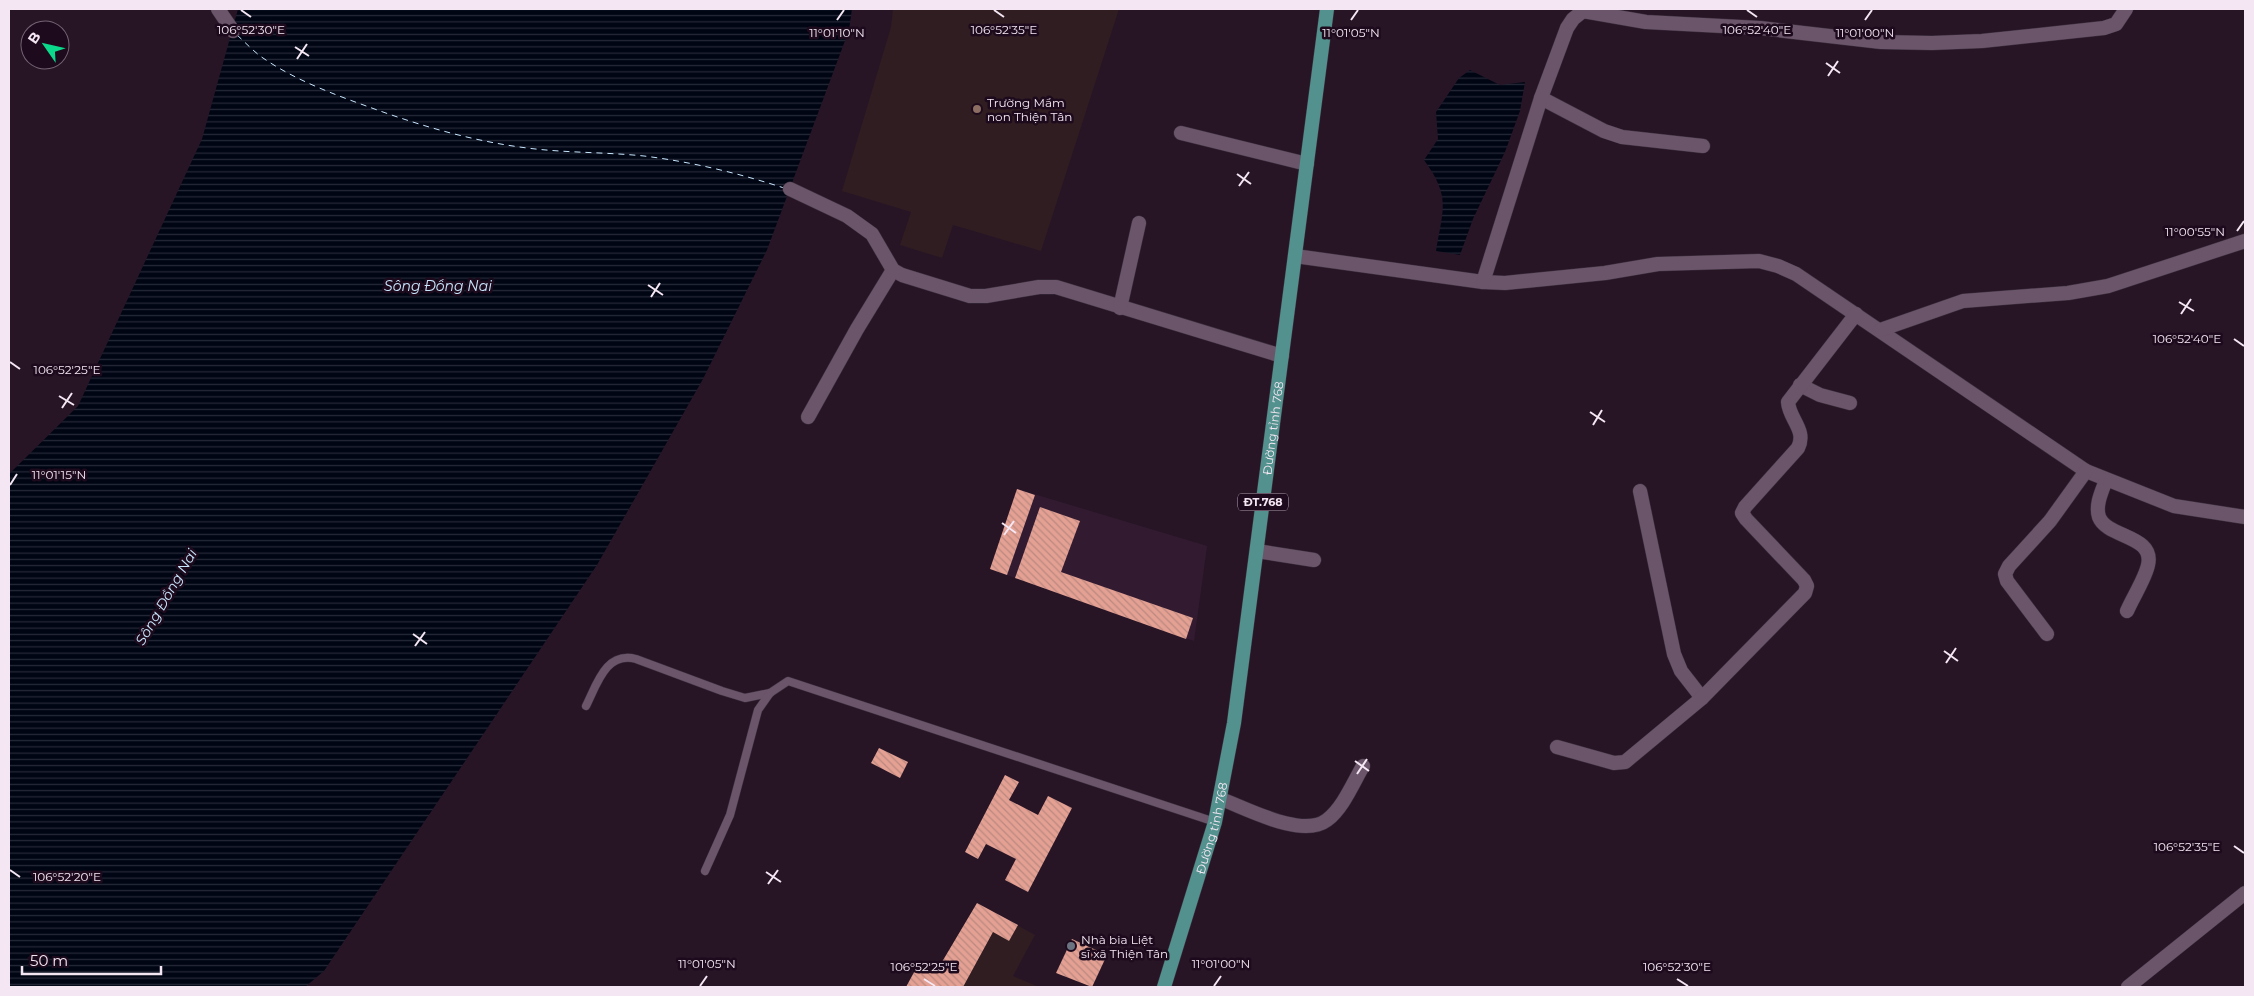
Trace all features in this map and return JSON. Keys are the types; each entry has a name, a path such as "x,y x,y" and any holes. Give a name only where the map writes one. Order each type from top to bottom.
{"main road":[{"name":"Đường tỉnh 768","path":"1164,987 1215,822 1221,799 1234,724 1327,9"}],"street":[{"path":"218,9 233,31"},
{"path":"1483,282 1541,98 1567,28 1572,19 1583,11 1600,11 1646,22 1760,28 1882,42 1932,43 1982,41 2104,28 2116,24 2126,9"},
{"path":"1541,98 1604,131 1622,137 1703,146"},
{"path":"1181,133 1306,164"},
{"path":"790,189 847,216 872,234 893,270 902,275 970,296 986,296 1039,287 1056,287 1282,356"},
{"path":"1120,308 1139,223"},
{"path":"1880,330 1963,301 2068,293 2108,286 2245,241"},
{"path":"1295,256 1483,282 1505,283 1596,274 1658,264 1759,261 1778,266 1796,274 2086,471 2174,506 2245,517"},
{"path":"808,417 857,328 893,270"},
{"path":"1557,747 1614,762 1625,762 1702,698 1805,593 1807,586 1804,580 1742,513 1745,507 1798,448 1801,442 1801,434 1788,412 1788,402 1856,314"},
{"path":"1800,385 1820,395 1850,403"},
{"path":"2047,634 2007,581 2005,574 2009,566 2050,521 2086,471"},
{"path":"2106,480 2098,500 2099,517 2107,526 2139,543 2148,552 2148,565 2127,611"},
{"path":"1640,491 1674,654 1680,671 1702,698"},
{"path":"1257,551 1314,560"},
{"path":"1221,799 1288,824 1308,827 1326,821 1340,804 1363,766"},
{"path":"2128,987 2245,893"}],"lane":[{"path":"586,706 604,672 614,659 622,657 636,659 745,698 770,693 788,682 1215,822"},
{"path":"705,871 730,815 758,710 770,693"}],"shaded area":[{"name":"Trường Mầm non Thiện Tân","path":"893,9 1119,9 1041,251 953,225 942,258 900,245 911,212 842,191 891,27"},
{"path":"1017,489 1207,546 1194,641 990,569"},
{"path":"977,903 1035,935 1013,976 1039,987 927,987"}],"water":[{"name":"Sông Đồng Nai","path":"238,9 852,9 849,30 767,250 703,379 597,565 324,971 305,987 9,987 9,474 78,406 202,139"},
{"path":"1470,70 1500,85 1525,82 1520,111 1505,152 1473,219 1460,255 1436,251 1442,214 1442,194 1433,173 1424,160 1438,139 1436,112 1459,78"}],"building":[{"path":"1017,489 1035,495 1007,575 990,569"},
{"path":"1040,507 1080,521 1061,572 1193,618 1186,639 1015,578"},
{"path":"879,748 908,762 900,778 871,763"},
{"path":"1005,775 1019,782 1009,800 1038,815 1048,796 1072,808 1028,892 1005,880 1016,859 986,844 978,859 965,852"},
{"path":"977,903 1018,925 1009,941 993,932 963,987 906,987 919,963 936,972"},
{"path":"1072,939 1107,955 1092,987 1056,973"}],"ferry route":[{"path":"237,35 263,58 301,80 369,107 447,132 527,148 644,156 680,161 784,188"}],"place":[{"name":"Trường Mầm non Thiện Tân","path":"977,109"},
{"name":"Nhà bia Liệt sĩ xã Thiện Tân","path":"1071,946"}]}
